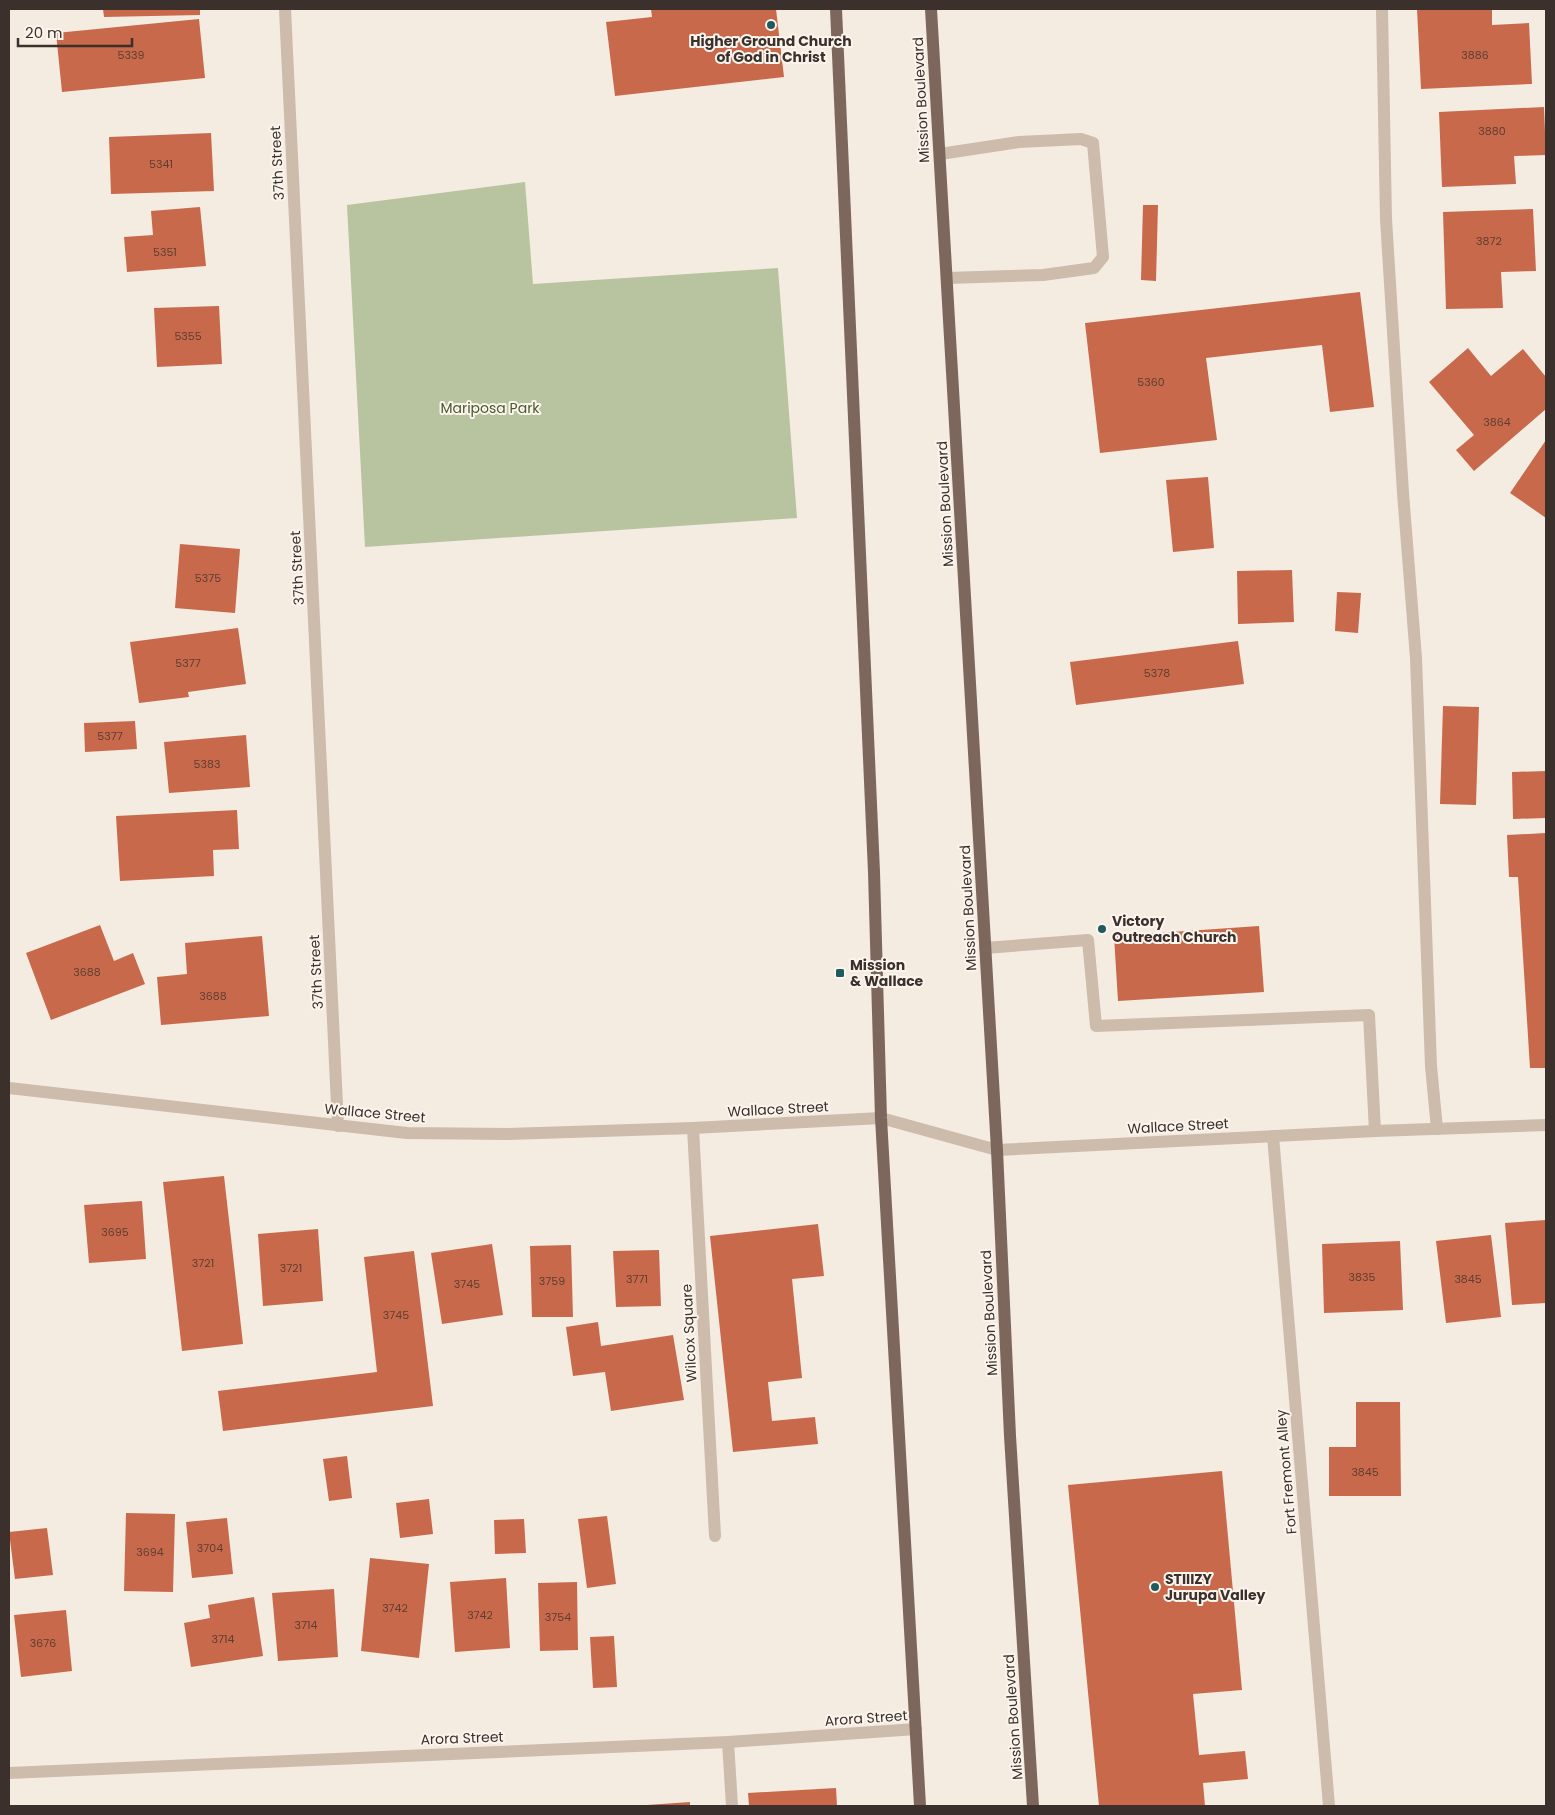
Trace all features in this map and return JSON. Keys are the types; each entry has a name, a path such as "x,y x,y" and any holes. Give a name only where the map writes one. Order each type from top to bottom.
{"main road":[{"path":"836,9 873,862 881,1118 920,1806"},
{"name":"Mission Boulevard","path":"931,9 997,1150 1010,1436 1033,1806"}],"street":[{"name":"37th Street","path":"285,9 338,1126"},
{"path":"1382,9 1386,218 1402,493 1416,658 1431,1066 1437,1129"},
{"path":"940,154 1019,142 1081,139 1093,143 1103,257 1094,268 1043,275 947,278"},
{"path":"985,948 1088,940 1096,1026 1369,1015 1375,1131"},
{"name":"Wallace Street","path":"9,1088 408,1133 508,1134 693,1128 881,1118 997,1150 1375,1131 1546,1125"},
{"name":"Wilcox Square","path":"693,1128 715,1536"},
{"name":"Fort Fremont Alley","path":"1273,1136 1329,1806"},
{"name":"Arora Street","path":"9,1773 728,1742 916,1730"},
{"path":"728,1742 732,1806"}],"green space":[{"name":"Mariposa Park","path":"525,182 533,284 778,268 797,518 365,547 347,205"}],"building":[{"path":"103,9 200,9 200,15 104,17"},
{"path":"651,9 776,9 784,77 615,96 606,22 652,17"},
{"path":"1417,9 1492,9 1492,25 1529,23 1532,84 1421,89"},
{"path":"199,19 205,78 62,92 56,33"},
{"path":"1544,107 1546,155 1514,156 1516,184 1442,187 1439,112"},
{"path":"211,133 214,191 111,194 109,137"},
{"path":"1143,205 1158,205 1156,281 1141,280"},
{"path":"200,207 206,266 127,272 124,237 153,235 151,211"},
{"path":"1533,209 1536,271 1501,272 1503,308 1446,309 1443,212"},
{"path":"1360,292 1374,407 1330,412 1322,345 1206,358 1217,440 1100,453 1085,323"},
{"path":"219,306 222,364 157,367 154,308"},
{"path":"1468,348 1491,376 1523,349 1546,377 1546,409 1474,471 1456,450 1474,435 1429,382"},
{"path":"1546,440 1546,518 1510,493"},
{"path":"1208,477 1214,548 1173,552 1166,480"},
{"path":"180,544 240,549 235,613 175,608"},
{"path":"1292,570 1294,622 1238,624 1237,571"},
{"path":"1337,592 1361,593 1358,633 1335,631"},
{"path":"238,628 246,684 188,692 189,697 139,703 130,642"},
{"path":"1238,641 1244,684 1076,705 1070,662"},
{"path":"1443,706 1479,707 1476,805 1440,804"},
{"path":"135,721 137,749 85,752 84,723"},
{"path":"246,735 250,787 169,793 164,742"},
{"path":"1546,771 1546,818 1513,819 1512,772"},
{"path":"237,810 239,849 213,850 214,876 120,881 116,816"},
{"path":"1546,833 1546,1068 1530,1068 1518,877 1509,877 1507,835"},
{"path":"100,925 114,961 133,953 145,984 51,1020 26,953"},
{"path":"1259,926 1264,992 1118,1001 1114,936"},
{"path":"262,936 269,1016 161,1025 157,977 187,974 185,943"},
{"path":"224,1176 243,1344 182,1351 163,1182"},
{"path":"142,1201 146,1259 89,1263 84,1205"},
{"path":"1546,1220 1546,1303 1512,1305 1505,1223"},
{"path":"818,1224 824,1276 792,1279 802,1378 768,1382 772,1421 815,1417 818,1444 733,1452 710,1236"},
{"path":"318,1229 323,1301 263,1306 258,1234"},
{"path":"1491,1235 1501,1317 1446,1323 1436,1241"},
{"path":"1400,1241 1403,1310 1324,1313 1322,1244"},
{"path":"492,1244 503,1315 442,1324 431,1253"},
{"path":"571,1245 573,1317 532,1317 530,1246"},
{"path":"659,1250 661,1306 616,1307 613,1251"},
{"path":"414,1251 433,1406 223,1431 218,1391 377,1372 364,1257"},
{"path":"598,1322 601,1346 673,1335 684,1400 611,1411 605,1372 573,1376 566,1327"},
{"path":"1356,1402 1400,1402 1401,1496 1329,1496 1329,1447 1356,1447"},
{"path":"347,1456 352,1498 329,1501 323,1459"},
{"name":"STIIIZY Jurupa Valley","path":"1222,1471 1242,1690 1193,1694 1199,1755 1245,1751 1248,1779 1203,1783 1205,1806 1099,1806 1068,1485"},
{"path":"429,1499 433,1534 400,1538 396,1503"},
{"path":"126,1513 175,1514 173,1592 124,1591"},
{"path":"607,1516 616,1584 587,1588 578,1519"},
{"path":"227,1518 233,1574 192,1578 186,1522"},
{"path":"524,1519 526,1553 495,1554 494,1520"},
{"path":"47,1528 53,1575 15,1579 9,1532"},
{"path":"370,1558 429,1564 419,1658 361,1651"},
{"path":"506,1578 510,1648 455,1652 450,1582"},
{"path":"577,1582 578,1650 540,1651 538,1583"},
{"path":"334,1589 338,1657 278,1661 272,1593"},
{"path":"254,1597 263,1656 191,1667 184,1623 210,1618 208,1605"},
{"path":"66,1610 72,1671 21,1677 14,1615"},
{"path":"614,1636 617,1687 593,1688 590,1637"},
{"path":"836,1788 837,1806 749,1806 748,1793"},
{"path":"690,1802 690,1806 647,1806 647,1805"}],"place":[{"name":"Higher Ground Church of God in Christ","path":"771,25"},
{"name":"Victory Outreach Church","path":"1102,929"},
{"name":"Mission & Wallace","path":"840,973"},
{"name":"STIIIZY Jurupa Valley","path":"1155,1587"}]}
